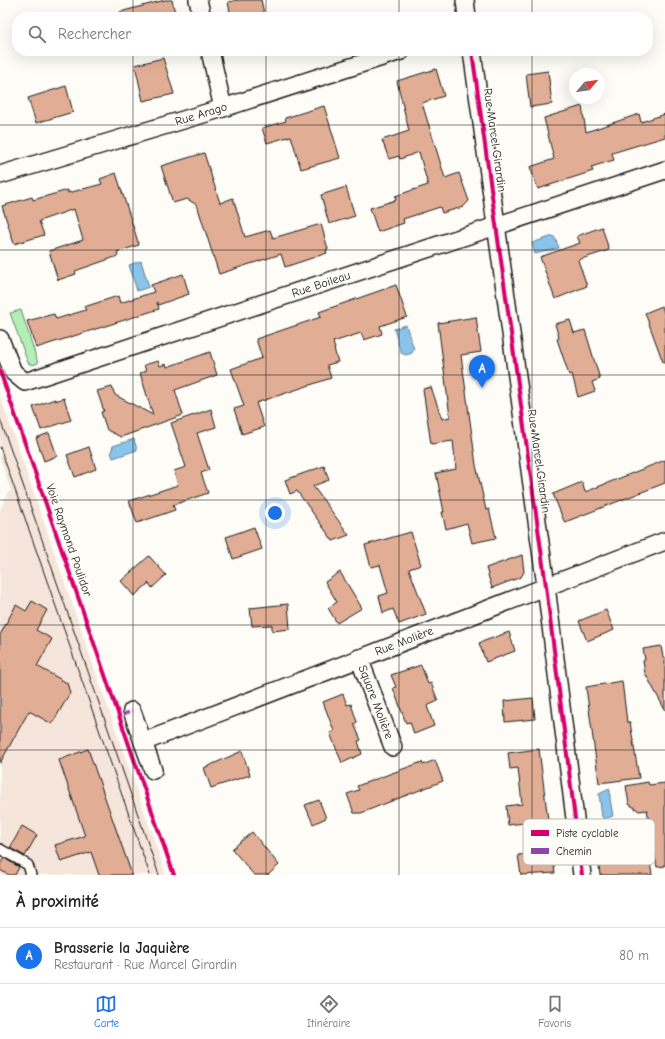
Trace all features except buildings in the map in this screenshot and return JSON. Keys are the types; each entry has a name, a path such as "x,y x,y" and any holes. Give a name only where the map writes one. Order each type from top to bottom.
{"street":[{"path":"198,0 201,12"},
{"path":"465,0 466,12"},
{"path":"211,56 223,108"},
{"name":"Rue Arago","path":"0,175 223,108 385,56"},
{"name":"Rue Marcel Girardin","path":"473,56 546,586 575,819"},
{"name":"Rue Boileau","path":"0,339 13,372 25,382 665,170"},
{"name":"Rue Molière","path":"143,742 665,541"},
{"name":"Square Molière","path":"359,658 393,747"},
{"path":"132,711 153,770"},
{"name":"Rue Marcel Girardin","path":"581,865 582,875"}],"lane":[{"path":"0,849 28,865 31,875"}],"shaded area":[{"path":"0,396 166,875 0,875 0,511 8,492 11,491 0,458"}],"green space":[{"path":"21,310 38,363 32,365 28,363 10,313"}],"water":[{"path":"553,236 559,248 535,254 532,243"},
{"path":"141,261 149,287 137,291 129,265"},
{"path":"406,325 414,349 412,353 406,355 401,353 394,329"},
{"path":"134,439 137,450 113,458 111,452 113,446"},
{"path":"609,789 613,816 604,819 602,817 599,794"}],"tram line":[{"path":"0,419 159,875"},
{"path":"0,447 150,875"}],"marked path":[{"path":"121,720 119,716 132,711"}],"cycle path":[{"path":"473,56 546,586 575,819"},
{"name":"Voie Raymond Poulidor","path":"0,371 174,875"},
{"path":"581,865 582,875"}],"place":[{"name":"Brasserie la Jaquière","path":"482,388"}]}
